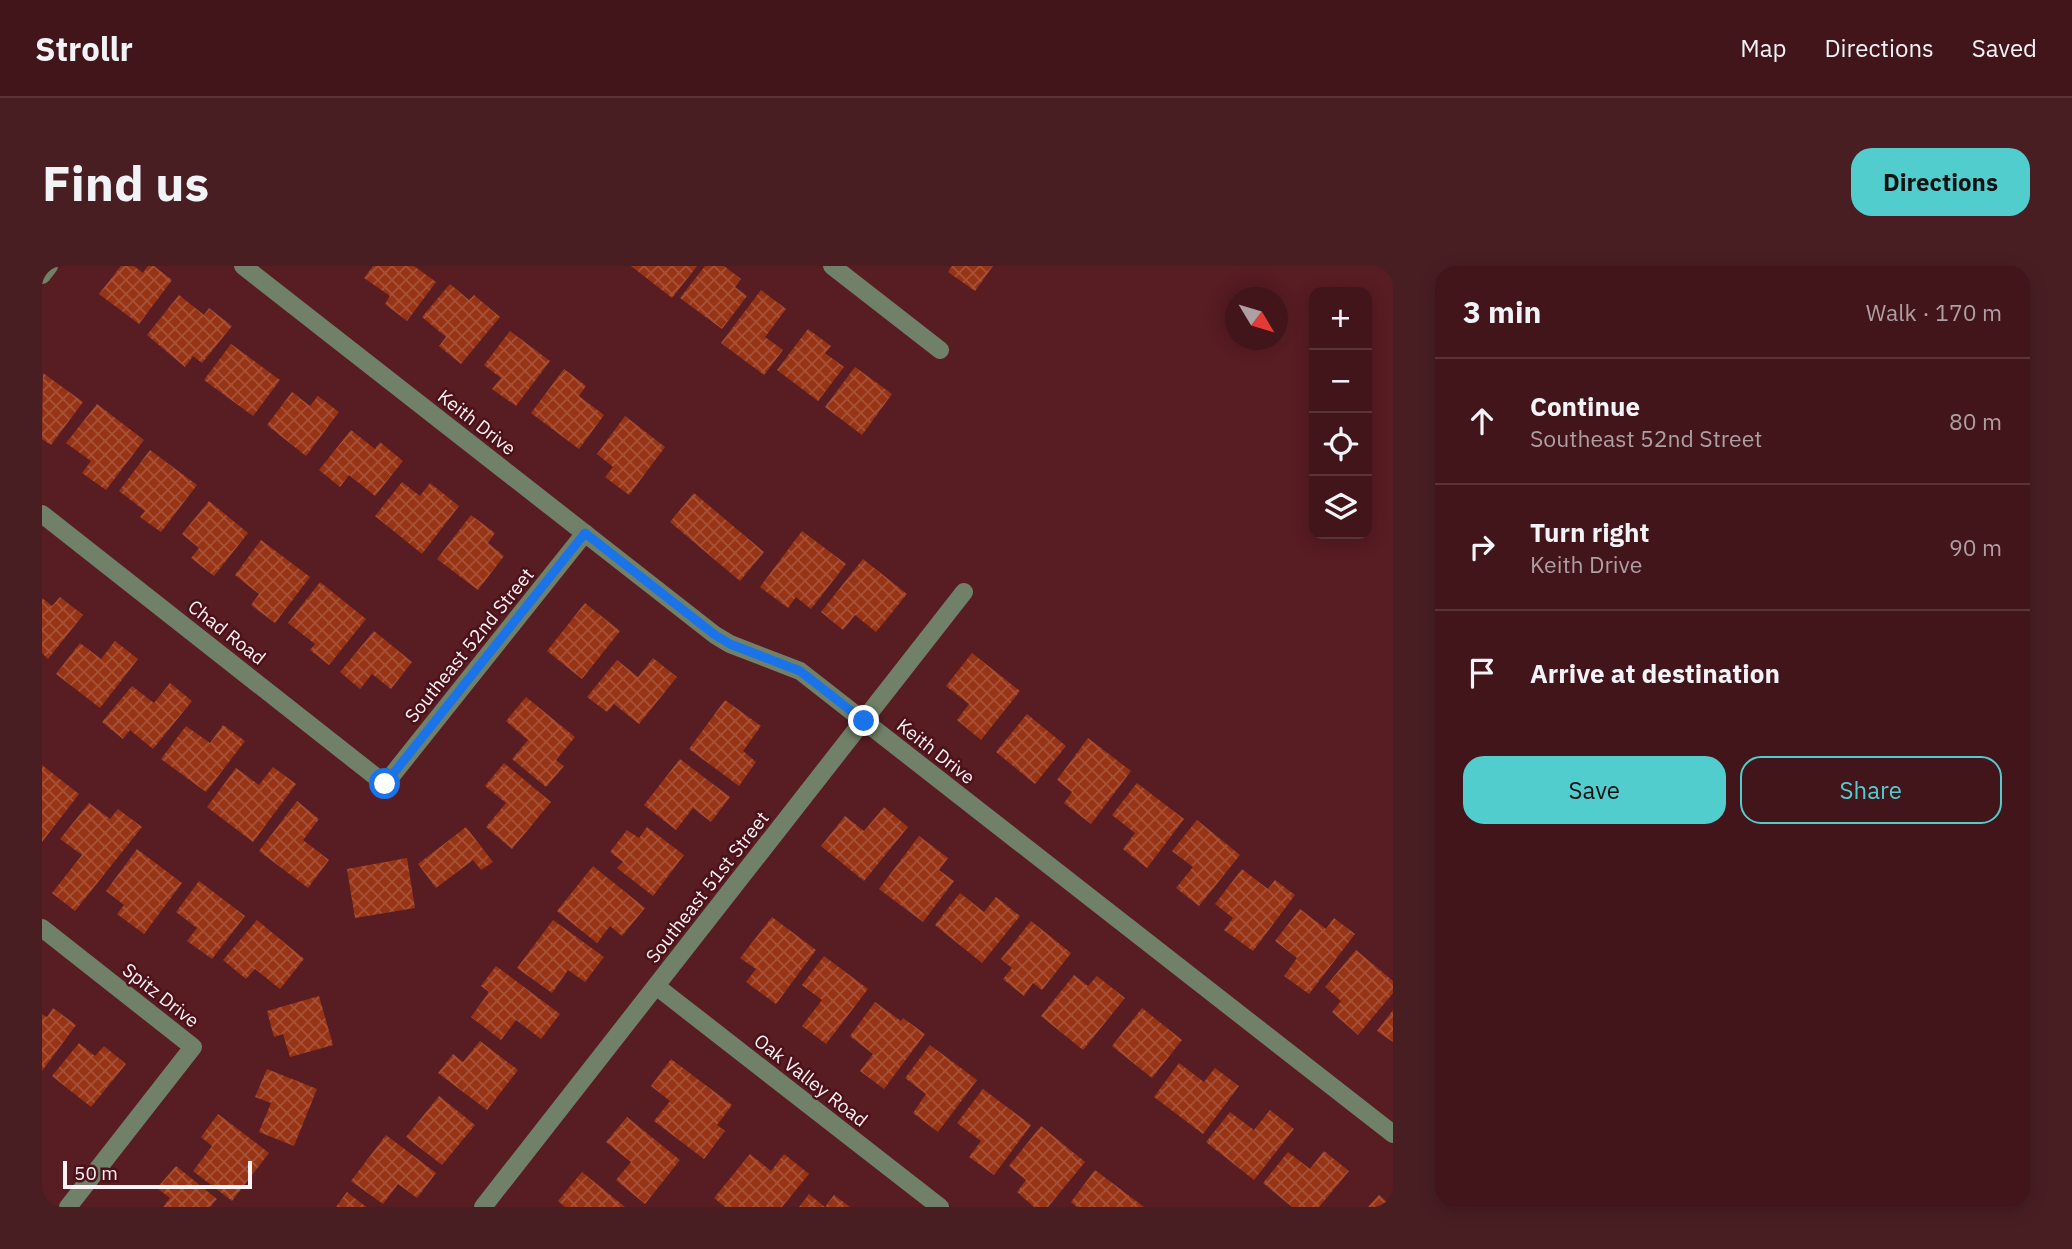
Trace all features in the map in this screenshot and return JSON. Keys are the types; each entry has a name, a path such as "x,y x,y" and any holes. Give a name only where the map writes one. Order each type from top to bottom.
{"street":[{"path":"42,275 49,266"},
{"name":"Keith Drive","path":"243,266 715,635 730,644 800,671 1393,1134"},
{"path":"832,266 940,350"},
{"name":"Chad Road","path":"42,514 385,784"},
{"name":"Southeast 52nd Street","path":"385,784 585,533"},
{"name":"Southeast 51st Street","path":"483,1207 964,592"},
{"name":"Spitz Drive","path":"42,928 194,1047 68,1207"},
{"name":"Oak Valley Road","path":"656,986 940,1207"}],"building":[{"path":"121,266 134,266 143,273 148,266 154,266 172,280 139,324 99,294"},
{"path":"373,266 414,266 436,282 407,321 385,304 390,296 364,278"},
{"path":"631,266 697,266 672,298"},
{"path":"705,266 724,266 741,279 735,287 747,296 722,329 680,298"},
{"path":"952,266 993,266 975,291 948,272"},
{"path":"450,284 469,300 474,295 500,317 461,364 439,346 446,337 422,317"},
{"path":"761,290 786,309 765,337 783,350 764,375 721,343"},
{"path":"179,295 204,315 209,308 232,326 202,363 193,356 185,367 147,335"},
{"path":"808,329 831,346 825,353 844,367 818,401 777,370"},
{"path":"510,331 550,361 516,406 492,389 501,378 484,365"},
{"path":"231,344 280,380 253,416 204,380"},
{"path":"855,367 892,394 862,435 825,407"},
{"path":"564,369 586,386 579,396 604,415 579,449 531,413"},
{"path":"43,373 83,402 51,445 42,439"},
{"path":"292,392 310,406 318,396 339,412 306,456 267,425"},
{"path":"97,404 144,440 106,490 82,473 91,461 66,443"},
{"path":"625,416 665,447 629,495 605,477 613,467 597,454"},
{"path":"351,430 375,449 380,442 403,461 375,496 349,475 340,487 319,470"},
{"path":"150,450 197,485 161,532 140,517 145,511 119,491"},
{"path":"402,482 420,496 430,483 459,506 422,554 375,516"},
{"path":"694,493 764,552 740,581 670,522"},
{"path":"209,501 248,533 214,576 191,558 199,548 182,534"},
{"path":"471,515 495,533 488,543 504,556 478,590 437,559"},
{"path":"802,531 846,564 811,609 796,597 788,608 760,587"},
{"path":"261,540 310,577 275,623 251,605 259,594 235,575"},
{"path":"863,559 907,594 876,632 855,615 843,630 821,612"},
{"path":"320,582 366,619 329,665 310,650 315,644 288,623"},
{"path":"60,597 83,615 48,659 42,653 42,598 52,606"},
{"path":"585,603 620,631 582,679 547,651"},
{"path":"374,631 412,662 391,689 372,674 360,689 340,672"},
{"path":"115,641 138,659 100,708 56,674 80,643 101,659"},
{"path":"972,653 1020,691 981,740 957,720 969,704 946,686"},
{"path":"653,658 677,677 639,724 614,704 607,712 587,697 617,660 638,677"},
{"path":"170,683 192,701 153,749 130,730 123,739 102,722 132,686 154,703"},
{"path":"526,697 575,737 556,760 564,766 546,787 512,759 528,740 506,721"},
{"path":"725,700 761,726 743,751 756,762 739,786 689,749"},
{"path":"1027,714 1066,746 1035,784 996,752"},
{"path":"223,725 245,741 206,792 161,759 186,726 210,743"},
{"path":"1088,738 1131,771 1091,824 1064,803 1072,792 1057,780"},
{"path":"680,759 730,797 711,822 693,808 676,830 644,805"},
{"path":"504,763 551,802 512,849 486,827 506,803 485,786"},
{"path":"42,765 79,794 42,842"},
{"path":"273,767 296,784 253,842 207,807 236,768 259,785"},
{"path":"1137,783 1184,819 1147,868 1123,849 1135,833 1112,815"},
{"path":"297,801 319,819 303,840 329,860 308,888 259,851"},
{"path":"89,803 110,819 118,809 142,827 75,911 52,893 82,855 60,839"},
{"path":"884,807 908,827 864,881 821,846 845,816 864,831"},
{"path":"1197,820 1240,855 1199,906 1176,888 1193,867 1172,851"},
{"path":"466,827 493,862 481,870 473,860 436,888 418,864"},
{"path":"647,827 684,855 653,896 617,868 623,862 610,852 627,830 639,838"},
{"path":"919,836 948,858 939,870 954,881 923,922 879,889"},
{"path":"137,849 182,883 144,934 117,914 124,905 106,891"},
{"path":"407,858 415,908 355,918 347,869"},
{"path":"593,866 645,908 622,936 610,926 597,943 557,911"},
{"path":"1242,869 1268,889 1275,880 1295,895 1253,951 1224,930 1233,918 1215,904"},
{"path":"199,881 245,916 212,959 187,941 197,928 176,912"},
{"path":"960,893 984,912 996,897 1020,916 982,963 935,925"},
{"path":"1300,909 1326,929 1334,918 1355,934 1309,994 1284,976 1297,958 1275,941"},
{"path":"772,917 816,950 776,1004 746,982 756,969 740,958"},
{"path":"257,920 304,959 280,989 255,969 246,979 223,960"},
{"path":"553,920 604,957 585,982 568,970 552,993 517,968"},
{"path":"1031,921 1071,953 1042,990 1033,983 1024,996 1003,979 1012,968 1001,959"},
{"path":"1356,950 1393,981 1393,993 1358,1035 1332,1012 1341,1001 1325,987"},
{"path":"824,956 868,989 826,1044 802,1026 822,1000 802,985"},
{"path":"496,966 560,1014 541,1039 516,1020 501,1040 471,1017 489,992 481,986"},
{"path":"1074,975 1088,986 1097,976 1125,998 1083,1050 1041,1016"},
{"path":"319,996 333,1045 290,1057 283,1034 274,1037 267,1011"},
{"path":"875,1002 925,1034 884,1089 860,1071 873,1054 850,1036"},
{"path":"53,1008 76,1025 42,1071 42,1014 47,1017"},
{"path":"1142,1008 1182,1040 1152,1078 1112,1046"},
{"path":"1393,1010 1393,1042 1377,1031"},
{"path":"480,1041 518,1070 487,1110 438,1073 453,1054 463,1062"},
{"path":"79,1043 95,1056 104,1046 126,1064 91,1107 52,1076"},
{"path":"930,1045 977,1080 938,1132 913,1113 926,1094 905,1078"},
{"path":"671,1059 732,1105 717,1125 725,1131 704,1159 654,1121 670,1101 651,1086"},
{"path":"1179,1063 1204,1082 1215,1068 1239,1086 1203,1134 1154,1097"},
{"path":"267,1069 317,1089 294,1146 259,1132 271,1103 255,1097"},
{"path":"983,1089 1031,1125 994,1175 969,1157 981,1141 957,1123"},
{"path":"439,1096 475,1125 442,1165 406,1137"},
{"path":"1270,1110 1294,1129 1254,1180 1206,1142 1230,1112 1254,1130"},
{"path":"218,1114 269,1153 232,1201 193,1171 212,1146 201,1137"},
{"path":"627,1117 680,1160 645,1204 616,1180 631,1162 606,1142"},
{"path":"1041,1126 1085,1162 1048,1207 1034,1207 1017,1192 1026,1180 1009,1166"},
{"path":"386,1135 436,1173 417,1198 398,1184 383,1204 351,1181"},
{"path":"1324,1151 1349,1171 1319,1207 1292,1207 1263,1183 1288,1152 1310,1169"},
{"path":"750,1154 771,1171 784,1154 809,1174 782,1207 725,1207 714,1198"},
{"path":"176,1166 217,1199 210,1207 163,1207 170,1198 157,1188"},
{"path":"1095,1170 1144,1207 1077,1207 1071,1202"},
{"path":"582,1172 625,1207 565,1207 558,1201"},
{"path":"347,1192 366,1207 336,1207"},
{"path":"809,1194 825,1207 799,1207"},
{"path":"834,1195 850,1207 825,1207"},
{"path":"1379,1195 1393,1207 1368,1207"}],"route":[{"path":"385,784 585,533 715,635 730,644 800,671 864,721"}]}
